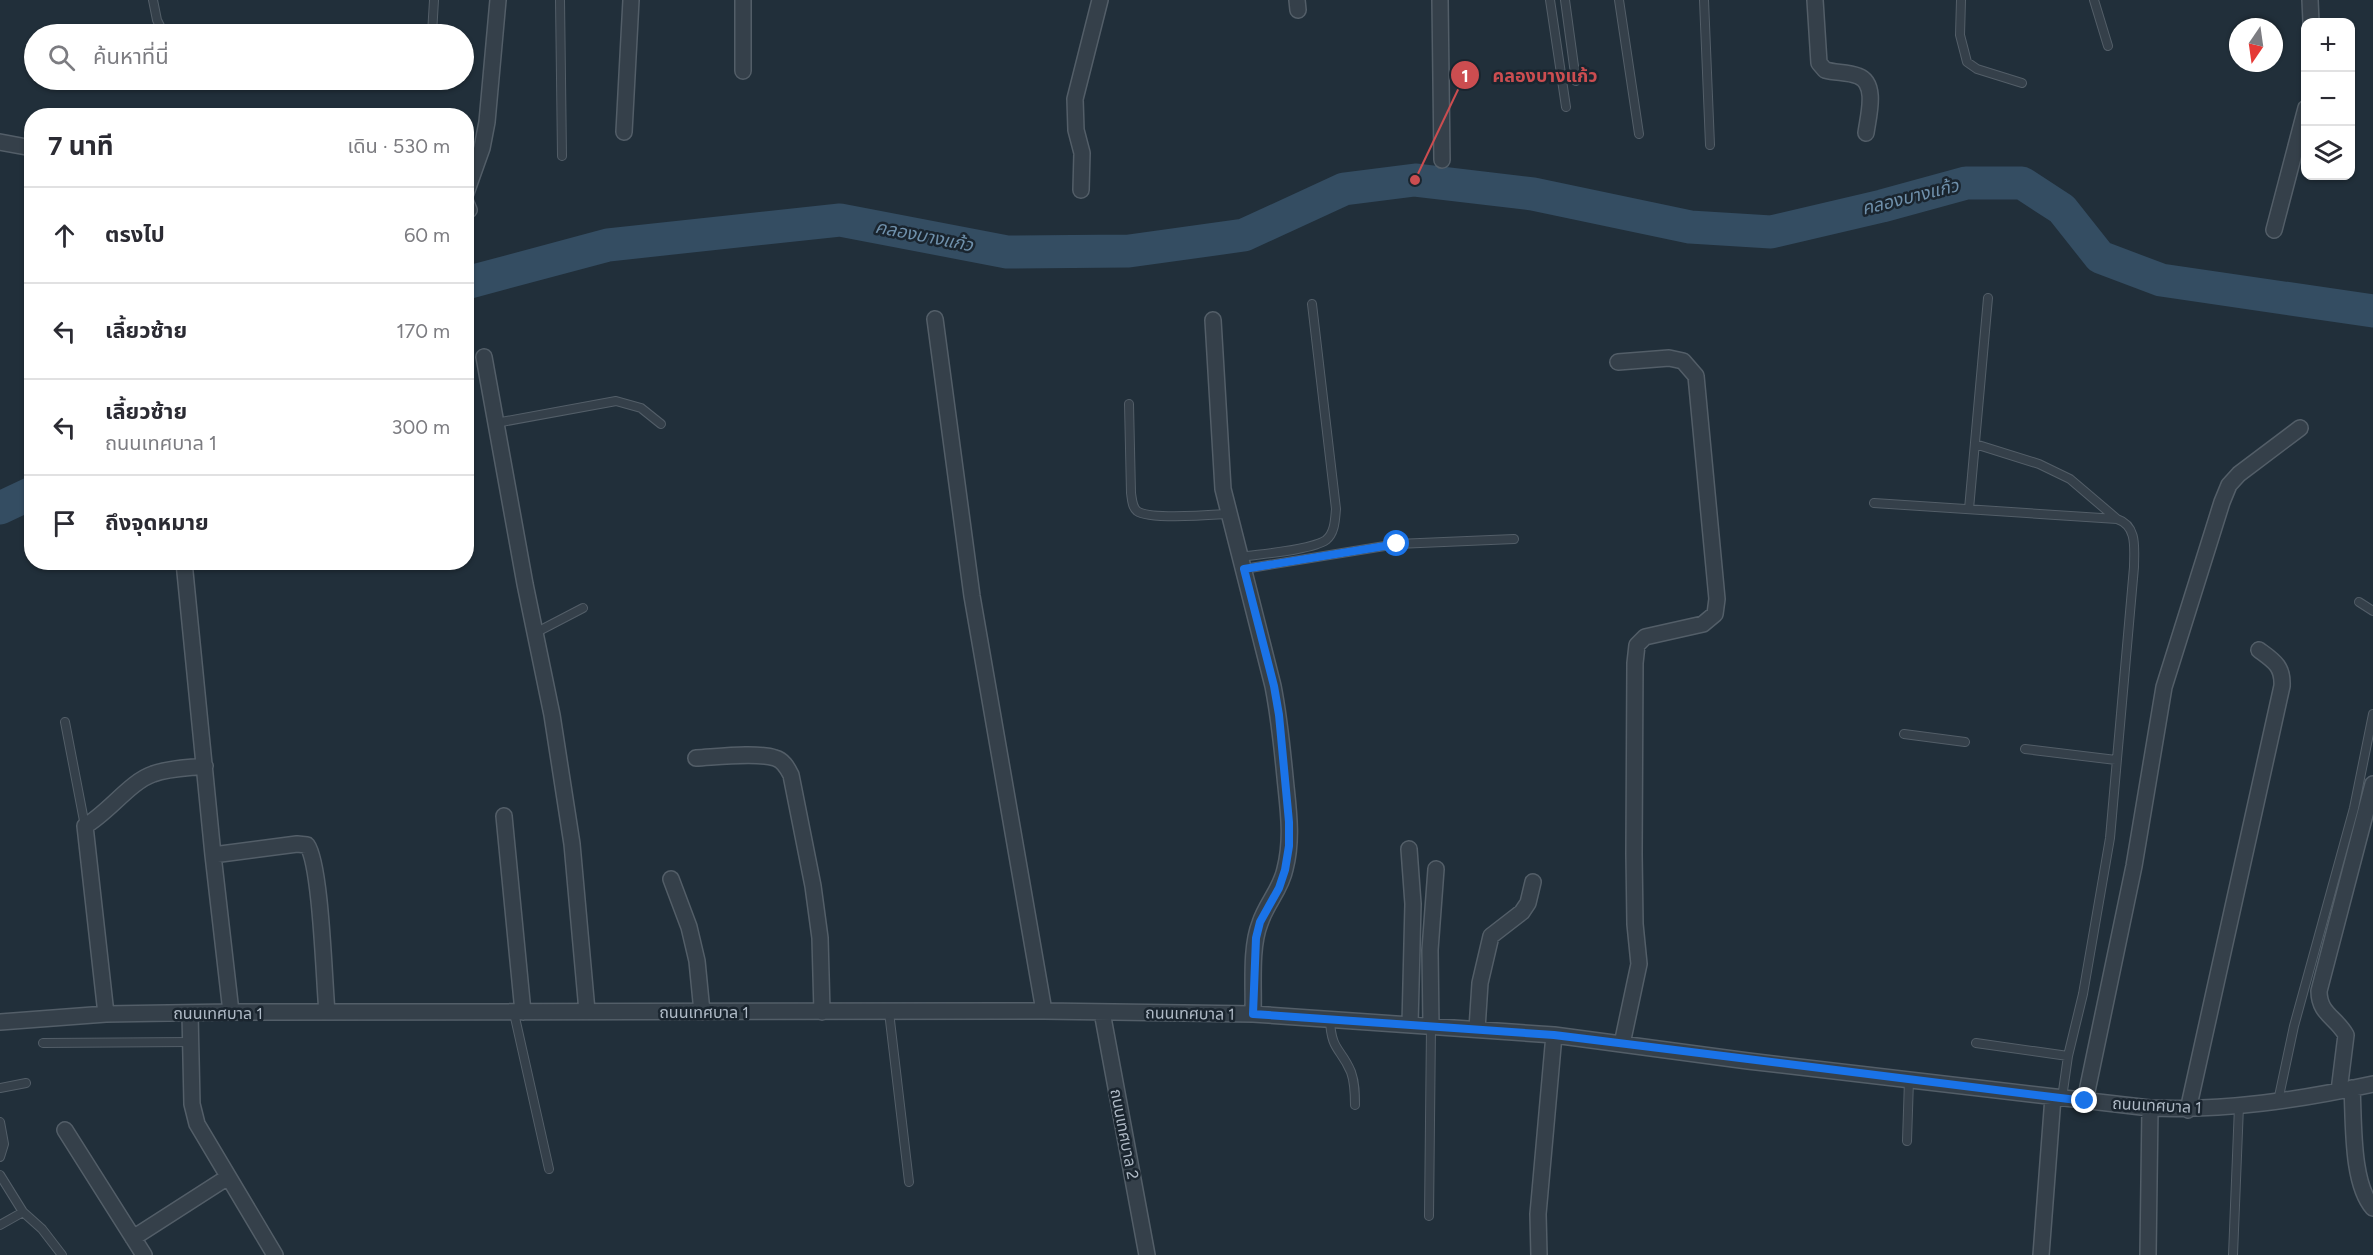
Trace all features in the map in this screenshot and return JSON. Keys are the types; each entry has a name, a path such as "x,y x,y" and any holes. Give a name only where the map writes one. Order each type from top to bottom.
{"street":[{"path":"474,170 482,148 487,122 498,0"},
{"path":"624,132 631,0"},
{"path":"743,0 743,71"},
{"path":"1081,190 1082,153 1076,130 1075,99 1100,0"},
{"path":"1440,0 1442,160"},
{"path":"1815,0 1819,63 1825,70 1863,78 1868,86 1871,99 1866,133"},
{"path":"2310,0 2311,18"},
{"path":"2274,230 2301,126"},
{"path":"0,142 24,146"},
{"path":"935,319 972,596 1044,1011"},
{"path":"1213,320 1223,489 1274,686 1289,822 1289,846 1285,870 1279,888 1260,922 1256,938 1253,1014"},
{"path":"484,357 552,714 572,844 587,1011"},
{"path":"1618,362 1669,358 1683,362 1696,376 1718,599 1715,614 1703,624 1645,637 1637,645 1634,854 1635,924 1639,964 1622,1044"},
{"path":"2085,1101 2134,866 2164,687 2222,502 2234,480 2300,428"},
{"path":"185,570 231,1012"},
{"path":"2188,1110 2282,686 2281,669 2276,662 2259,650"},
{"path":"696,758 760,756 775,758 785,764 791,775 813,886 820,938 822,1012"},
{"path":"106,1014 85,825 104,814 140,781 152,774 205,766"},
{"path":"2373,784 2319,992 2321,1007 2346,1035 2346,1090 2359,1174 2362,1191 2373,1208"},
{"path":"504,816 519,1012"},
{"path":"213,855 307,844 313,857 317,887 327,1012"},
{"path":"1409,849 1413,904 1410,1024"},
{"path":"1431,1026 1430,950 1436,869"},
{"path":"670,879 689,927 697,962 702,1012"},
{"path":"1477,1029 1480,983 1491,936 1522,912 1528,903 1533,882"},
{"name":"ถนนเทศบาล 1","path":"0,1022 106,1014 231,1012 1044,1011 1253,1014 1554,1035 2150,1108 2188,1110 2278,1102 2370,1084"},
{"name":"ถนนเทศบาล 2","path":"1102,1012 1148,1255"},
{"path":"190,1013 192,1104 197,1124 275,1255"},
{"path":"1539,1255 1538,1214 1554,1035"},
{"path":"2370,1084 2373,1069"},
{"path":"2041,1255 2057,1098"},
{"path":"2148,1255 2150,1108"},
{"path":"65,1130 144,1255"},
{"path":"133,1238 228,1177"}],"lane":[{"path":"153,0 159,24"},
{"path":"433,24 434,0"},
{"path":"560,0 562,156"},
{"path":"1550,0 1566,107"},
{"path":"1565,0 1576,81"},
{"path":"1619,0 1639,134"},
{"path":"1704,0 1710,145"},
{"path":"1961,0 1960,35 1967,62 1977,69 2022,83"},
{"path":"2094,0 2108,45"},
{"path":"1969,509 1988,298"},
{"path":"1242,563 1326,540 1334,528 1336,509 1312,304"},
{"path":"496,423 616,401 640,408 661,424"},
{"path":"1129,404 1131,493 1133,505 1137,511 1151,516 1228,514"},
{"path":"1975,444 2039,465 2070,479 2117,519"},
{"path":"1874,503 2117,519 2126,522 2133,533 2134,567 2110,838 2083,994 2057,1098"},
{"path":"1242,563 1397,544 1514,539"},
{"path":"2359,602 2373,611"},
{"path":"535,633 583,608"},
{"path":"2278,1102 2294,1026 2354,808 2373,714"},
{"path":"65,722 85,825"},
{"path":"1904,734 1965,742"},
{"path":"2025,749 2116,760"},
{"path":"519,1012 549,1169"},
{"path":"889,1012 909,1182"},
{"path":"1330,1019 1333,1042 1350,1069 1354,1083 1355,1105"},
{"path":"1429,1215 1431,1026"},
{"path":"43,1043 190,1042"},
{"path":"1977,1042 2068,1056"},
{"path":"1907,1141 1909,1080"},
{"path":"0,1088 26,1083"},
{"path":"2233,1255 2239,1106"},
{"path":"0,1122 4,1144 0,1157"},
{"path":"0,1175 22,1212 42,1229 62,1255"},
{"path":"0,1225 22,1212"}],"waterway":[{"name":"คลองบางแก้ว","path":"474,281 608,245 840,220 1007,252 1129,251 1244,235 1344,189 1415,180 1533,194 1690,227 1771,232 1882,206 1966,183 2022,183 2062,209 2100,257 2161,280 2373,311"},
{"name":"คลองบางแก้ว","path":"0,508 24,497"}],"place":[{"name":"คลองบางแก้ว","path":"1415,180"}],"route":[{"path":"1397,544 1244,569 1274,686 1289,822 1289,846 1285,870 1279,888 1260,922 1256,938 1253,1014 1554,1035 2085,1101"}]}
